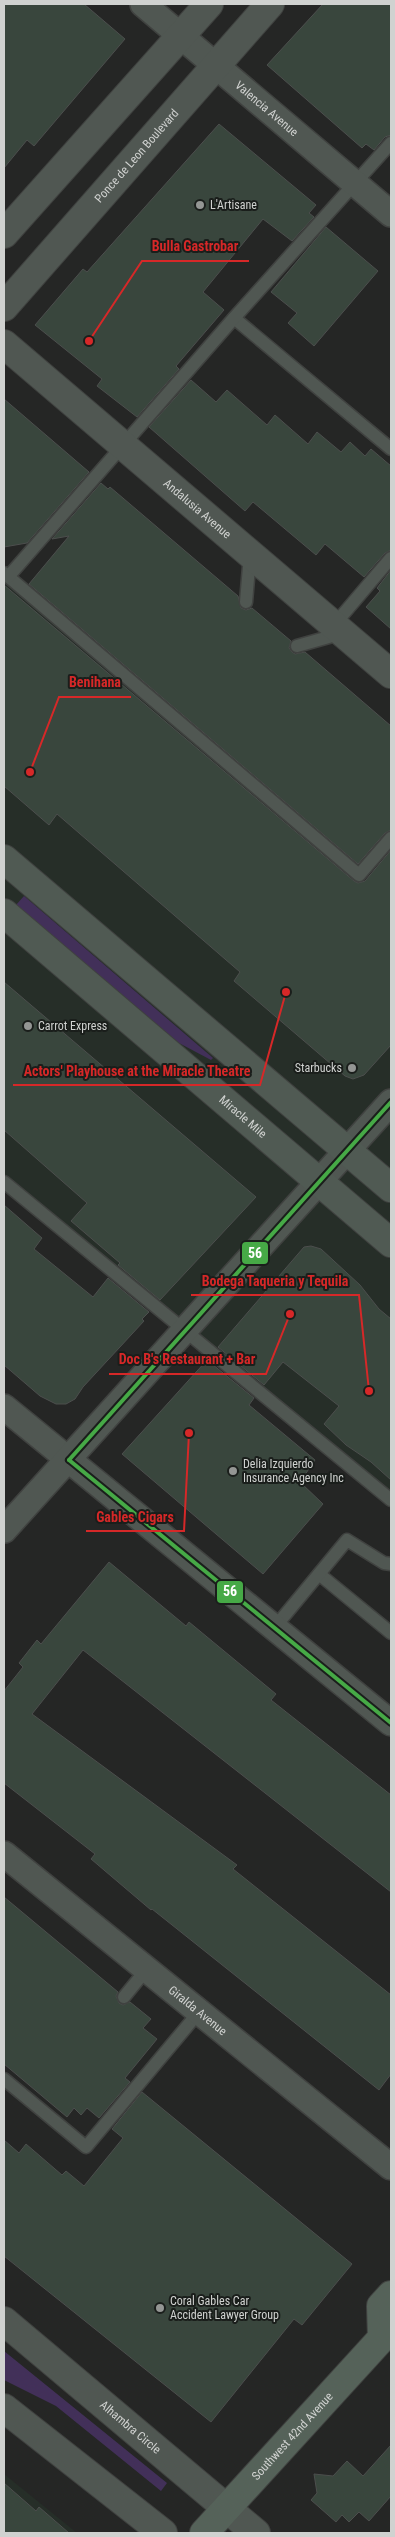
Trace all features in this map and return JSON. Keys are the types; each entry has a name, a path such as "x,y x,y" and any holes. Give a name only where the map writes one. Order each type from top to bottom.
{"main road":[{"path":"4,859 391,1188"},
{"name":"Miracle Mile","path":"4,913 391,1243"},
{"name":"Southwest 42nd Avenue","path":"204,2533 387,2338 381,2306 391,2295"}],"street":[{"name":"Valencia Avenue","path":"142,4 391,214"},
{"path":"4,234 209,4"},
{"name":"Ponce de Leon Boulevard","path":"4,307 270,4"},
{"name":"Andalusia Avenue","path":"4,344 391,674"},
{"path":"4,1530 391,1102"},
{"path":"4,1407 391,1723"},
{"name":"Giralda Avenue","path":"4,1854 391,2167"},
{"name":"Alhambra Circle","path":"4,2321 256,2533"},
{"path":"4,2408 163,2533"}],"lane":[{"path":"391,143 6,575 359,875 391,838"},
{"path":"234,318 391,449"},
{"path":"246,602 250,554"},
{"path":"297,646 339,629 391,558"},
{"path":"4,1182 391,1500"},
{"path":"275,1627 347,1540 384,1563 391,1564"},
{"path":"319,1574 391,1633"},
{"path":"124,1997 146,1970"},
{"path":"4,2079 86,2147 199,2012"}],"shaded area":[{"path":"4,576 391,906 391,1501 4,1185"},
{"path":"24,896 213,1058 211,1060 179,1043 16,905"},
{"path":"4,2351 167,2483 161,2491 56,2406 4,2380"},
{"path":"4,2474 77,2533 4,2533"}],"building":[{"path":"4,4 84,4 125,39 34,146 27,140 4,168"},
{"path":"323,4 391,4 391,135 385,137 374,150 366,144 362,148 267,65"},
{"path":"219,124 316,205 309,213 314,217 292,241 263,219 203,292 224,310 176,366 179,369 137,417 97,386 102,379 35,325 83,269 87,272"},
{"path":"326,227 378,271 314,346 288,323 297,313 271,292"},
{"path":"191,380 216,402 227,390 267,425 275,415 308,444 317,432 341,452 350,442 365,456 371,449 391,466 391,550 385,553 364,577 325,544 316,555 253,502 245,511 149,427"},
{"path":"4,399 89,472 27,543 4,547"},
{"path":"101,483 108,489 110,487 238,596 241,608 246,610 252,608 291,641 289,648 292,652 295,654 305,652 391,726 391,830 385,833 358,864 29,584 69,536 52,539"},
{"path":"391,570 391,629 366,607 380,591 377,588"},
{"path":"4,585 354,881 358,883 365,881 391,850 391,1045 364,1075 353,1079 345,1076 234,981 240,972 57,814 49,825 4,786"},
{"path":"4,982 256,1197 160,1300 118,1265 120,1263 71,1221 87,1203 4,1130"},
{"path":"4,1205 42,1238 34,1249 93,1297 108,1278 149,1312 142,1319 144,1321 83,1387 75,1399 66,1404 56,1404 40,1396 4,1365"},
{"path":"311,1246 321,1249 360,1285 379,1309 391,1319 391,1480 371,1462 346,1445 324,1424 339,1406 283,1362 264,1385 218,1347 304,1247"},
{"path":"207,1360 254,1398 249,1405 315,1460 300,1482 323,1504 263,1574 122,1454"},
{"path":"109,1562 186,1626 189,1622 276,1694 271,1700 391,1795 391,1892 83,1650 32,1714 237,1865 233,1869 391,1995 391,2074 379,2090 151,1910 91,1859 95,1854 4,1783 4,1691 23,1667 19,1663 37,1640 41,1644"},
{"path":"4,1897 118,1992 116,1996 119,2003 123,2005 130,2002 151,2019 143,2028 157,2039 125,2078 130,2082 99,2118 87,2108 81,2115 74,2108 67,2117 4,2064"},
{"path":"142,2092 352,2264 302,2325 294,2319 211,2422 4,2256 4,2140 19,2153 26,2144 62,2175 66,2171 84,2186 123,2138 112,2129"},
{"path":"391,2445 391,2496 369,2521 359,2512 349,2522 342,2515 336,2522 311,2500 317,2493 314,2474 333,2476 347,2461 363,2476"},
{"path":"4,2483 36,2511 39,2507 69,2533 4,2533"}],"transit line":[{"name":"56","path":"69,1460 391,1102"},
{"name":"56","path":"69,1460 391,1723"}],"place":[{"name":"L'Artisane","path":"200,205"},
{"name":"Bulla Gastrobar","path":"89,341"},
{"name":"Benihana","path":"30,772"},
{"name":"Actors' Playhouse at the Miracle Theatre","path":"286,992"},
{"name":"Carrot Express","path":"28,1026"},
{"name":"Starbucks","path":"352,1068"},
{"name":"Doc B's Restaurant + Bar","path":"290,1314"},
{"name":"Bodega Taqueria y Tequila","path":"369,1391"},
{"name":"Gables Cigars","path":"189,1433"},
{"name":"Delia Izquierdo Insurance Agency Inc","path":"233,1471"},
{"name":"Coral Gables Car Accident Lawyer Group","path":"160,2308"}]}
